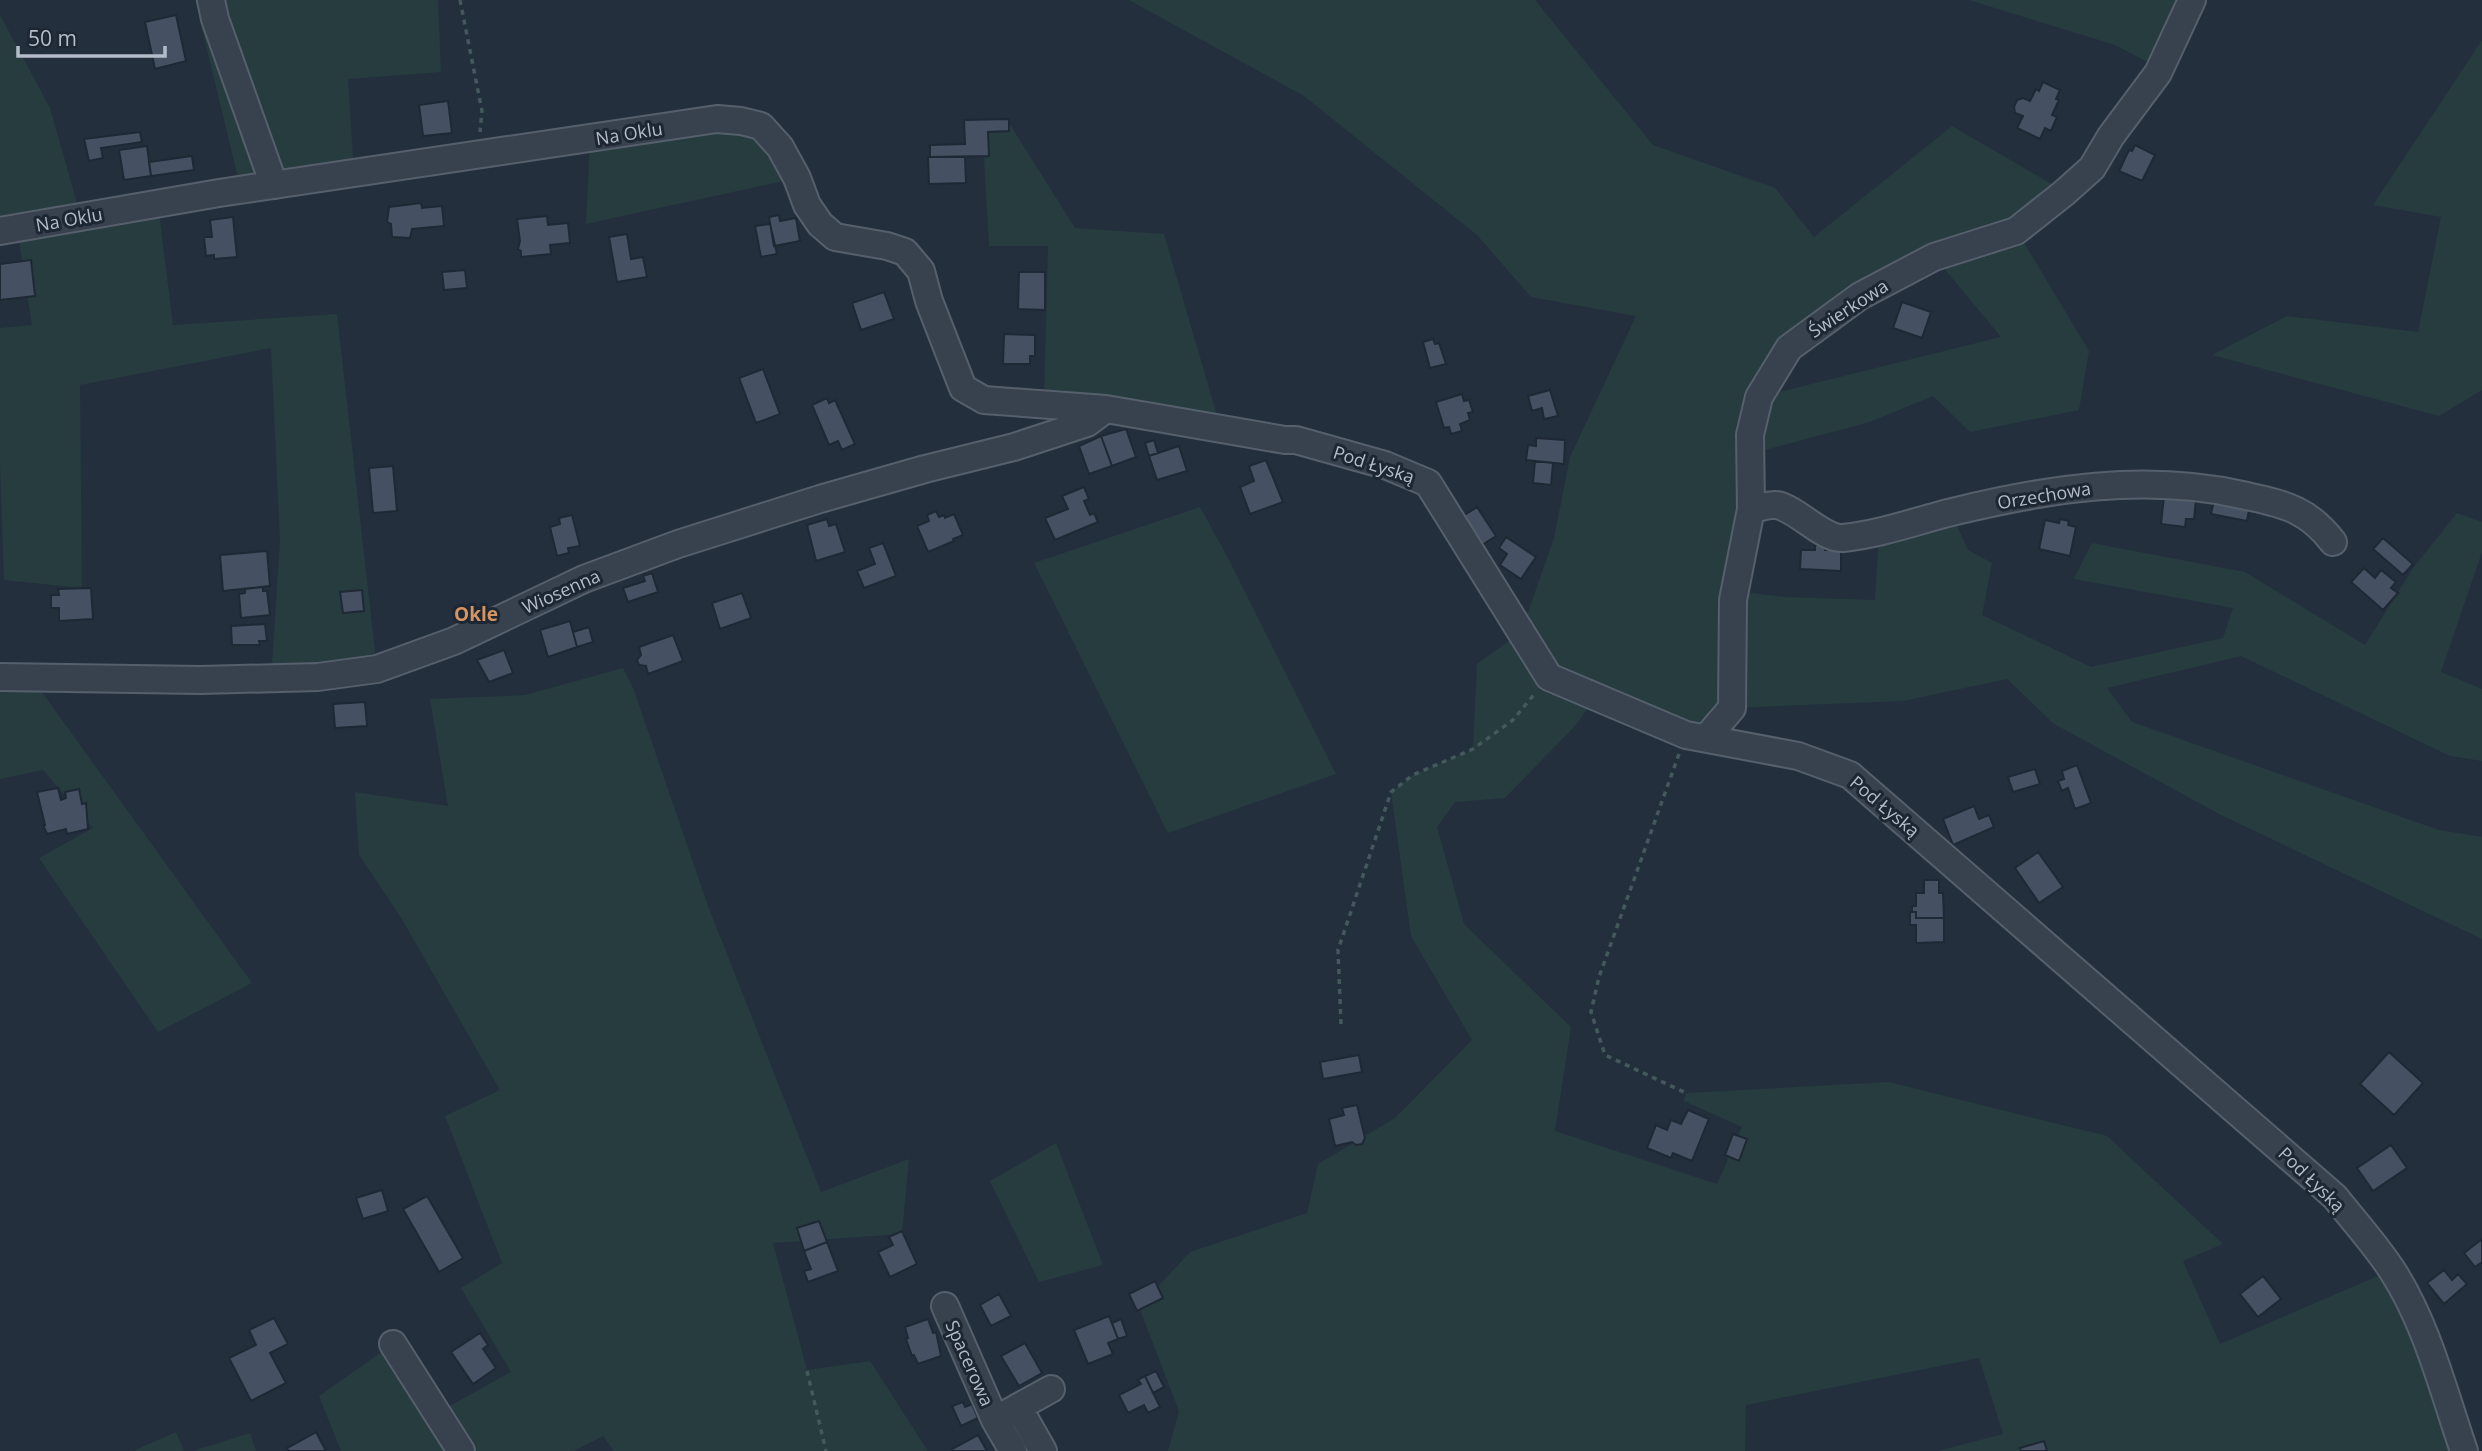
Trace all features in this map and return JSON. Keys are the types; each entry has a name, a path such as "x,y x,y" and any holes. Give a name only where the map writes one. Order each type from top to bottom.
{"street":[{"path":"211,0 215,19 274,185"},
{"name":"Świerkowa","path":"1696,736 1732,708 1733,600 1751,509 1750,435 1759,397 1789,348 1860,296 1934,257 2016,231 2064,194 2092,168 2158,73 2192,0"},
{"name":"Na Oklu","path":"0,231 274,185 717,119 741,121 761,126 780,146 797,178 807,205 820,225 835,237 905,252 921,271 929,301 963,388 984,400 1106,408"},
{"name":"Wiosenna","path":"0,677 201,680 318,677 377,669 454,641 584,579 678,544 820,499 1014,447 1087,423 1106,408"},
{"name":"Pod Łyską","path":"1106,408 1296,440 1385,465 1429,483 1549,677 1696,736 1798,756 1850,775 2336,1197 2392,1270 2408,1299 2427,1340 2463,1451"},
{"name":"Orzechowa","path":"1751,509 1777,505 1839,539 1879,533 1951,512 2050,492 2116,484 2208,487 2302,511 2322,527 2333,542"},
{"name":"Spacerowa","path":"945,1306 995,1420 1013,1451"},
{"path":"393,1344 461,1451"},
{"name":"Spacerowa","path":"995,1420 1051,1389"},
{"name":"Spacerowa","path":"1018,1407 1043,1451"}],"path":[{"path":"460,0 482,111 480,132 470,156"},
{"path":"1341,1024 1338,950 1391,792 1413,775 1483,742 1513,720 1549,677"},
{"path":"1686,1093 1605,1055 1591,1012 1599,977 1696,736"},
{"path":"807,1371 825,1451"}],"green space":[{"path":"195,0 438,0 441,72 348,79 354,173 241,190"},
{"path":"1129,0 1535,0 1653,145 1775,188 1814,237 1952,126 2062,190 2017,231 2089,351 2079,410 1970,432 1933,396 1870,422 1750,454 1744,592 1785,597 1875,600 1879,538 1953,517 1968,550 1992,563 1982,615 2091,667 2223,638 2233,608 2074,579 2092,543 2245,572 2365,645 2413,568 2457,513 2482,522 2482,552 2441,672 2482,689 2482,761 2450,756 2241,656 2107,688 2132,722 2439,830 2482,837 2482,939 2221,815 2054,724 2007,679 1903,701 1732,708 1707,737 1596,697 1576,725 1505,798 1455,802 1437,827 1464,924 1571,1027 1555,1131 1717,1184 1742,1127 1684,1101 1686,1093 1889,1082 2107,1136 2223,1244 2183,1261 2220,1344 2392,1270 2464,1451 1938,1451 2003,1434 1979,1358 1746,1405 1745,1451 1168,1451 1179,1411 1139,1307 1190,1252 1307,1213 1318,1164 1395,1118 1472,1040 1411,936 1391,792 1413,775 1473,749 1477,664 1521,632 1554,538 1570,457 1636,316 1531,297 1477,235 1304,96","holes":["1942,266 2001,337 1759,397 1789,348"]},
{"path":"1969,0 2193,0 2155,66 2115,45"},
{"path":"0,15 50,108 81,217 158,204 173,325 337,314 377,669 272,665 280,541 271,348 80,385 82,588 4,580 0,465 0,328 32,325 17,228 0,231"},
{"path":"2482,40 2482,390 2439,416 2212,355 2287,316 2418,332 2441,217 2373,205"},
{"path":"741,121 797,178 586,224 590,139"},
{"path":"982,124 1011,126 1075,228 1164,234 1221,429 1044,404 1048,246 989,246"},
{"path":"1200,507 1336,774 1168,833 1034,563"},
{"path":"623,668 634,690 708,906 821,1192 909,1159 902,1234 773,1243 807,1370 870,1361 928,1451 614,1451 603,1436 574,1451 341,1451 319,1396 393,1344 437,1413 511,1372 461,1288 502,1263 445,1116 500,1090 400,916 359,855 355,792 448,806 430,699 525,695"},
{"path":"0,674 31,677 252,983 158,1032 39,858 93,828 43,770 0,779"},
{"path":"1056,1143 1103,1265 1039,1282 990,1181"},
{"path":"176,1432 184,1451 133,1451"},
{"path":"250,1433 256,1451 193,1451"}],"building":[{"path":"176,15 186,61 155,69 145,22"},
{"path":"2043,82 2060,90 2052,115 2057,117 2051,131 2045,128 2040,139 2017,128 2023,116 2015,113 2014,107 2017,100 2023,98 2030,101"},
{"path":"448,101 452,133 423,136 419,105"},
{"path":"1009,119 1009,131 988,132 989,156 930,157 930,145 965,144 964,120"},
{"path":"140,132 142,142 101,148 103,158 89,161 84,139"},
{"path":"2135,145 2155,155 2142,181 2119,171 2129,150 2132,151"},
{"path":"147,146 151,176 124,180 119,150"},
{"path":"192,156 194,170 151,176 149,162"},
{"path":"928,157 965,157 966,183 929,184"},
{"path":"421,203 422,208 442,206 444,226 412,229 410,238 392,237 391,224 387,222 389,207"},
{"path":"779,215 780,221 796,218 800,241 774,246 769,217"},
{"path":"547,216 548,225 568,223 570,243 550,245 551,254 521,257 521,251 518,249 520,241 517,219"},
{"path":"233,217 237,257 214,259 214,255 206,256 204,237 212,237 210,220"},
{"path":"770,224 777,254 761,257 755,226"},
{"path":"627,234 631,259 643,257 647,277 617,282 609,237"},
{"path":"31,260 35,296 0,300 0,264"},
{"path":"465,270 467,288 444,290 442,272"},
{"path":"1019,272 1045,272 1045,310 1018,309"},
{"path":"884,292 894,319 861,330 852,303"},
{"path":"1902,302 1931,312 1922,338 1893,328"},
{"path":"1004,334 1035,335 1035,356 1030,356 1030,364 1003,364"},
{"path":"1433,339 1435,344 1439,343 1446,364 1430,368 1423,342"},
{"path":"763,369 780,414 756,423 739,378"},
{"path":"1550,390 1558,416 1544,419 1542,408 1532,411 1528,396"},
{"path":"1462,394 1464,401 1469,400 1473,412 1468,413 1470,420 1460,424 1462,431 1451,434 1449,427 1444,428 1436,402"},
{"path":"827,398 829,403 835,400 855,444 842,450 838,441 829,445 812,405"},
{"path":"1126,429 1136,457 1112,466 1101,436"},
{"path":"1101,436 1112,466 1089,474 1079,446"},
{"path":"1536,438 1565,440 1564,464 1526,460 1528,445 1536,446"},
{"path":"1154,440 1158,453 1149,456 1145,443"},
{"path":"1179,446 1187,471 1157,480 1149,456"},
{"path":"1266,460 1283,502 1250,514 1240,487 1254,481 1249,466"},
{"path":"1535,461 1553,463 1551,485 1533,483"},
{"path":"393,466 397,511 373,513 369,468"},
{"path":"1084,487 1089,499 1084,501 1090,515 1094,513 1098,522 1055,540 1045,518 1068,509 1062,496"},
{"path":"2164,496 2196,500 2194,519 2186,519 2185,527 2161,524"},
{"path":"2251,499 2247,521 2211,514 2214,500"},
{"path":"1477,507 1496,536 1482,545 1463,516"},
{"path":"936,511 939,517 944,515 945,518 954,514 963,535 928,552 917,526 929,521 927,515"},
{"path":"572,515 580,546 568,548 569,553 557,556 550,527 560,524 559,518"},
{"path":"827,519 829,526 836,524 845,552 816,561 807,525"},
{"path":"2060,519 2069,521 2068,525 2076,527 2070,556 2039,549 2045,520 2059,523"},
{"path":"1506,537 1536,557 1521,579 1500,565 1507,554 1499,548"},
{"path":"2383,538 2413,564 2403,575 2373,549"},
{"path":"883,543 896,576 864,588 857,571 875,564 869,548"},
{"path":"1815,545 1825,545 1825,550 1841,550 1841,571 1800,569 1801,550 1815,550"},
{"path":"267,551 270,586 223,591 220,555"},
{"path":"2364,568 2375,578 2381,570 2396,582 2391,588 2398,593 2383,610 2351,582"},
{"path":"652,573 658,592 628,602 623,588 645,581 643,576"},
{"path":"263,587 263,591 267,591 270,615 241,618 239,594 245,593 245,589"},
{"path":"91,588 93,619 59,621 59,608 51,608 51,595 59,595 58,589"},
{"path":"362,590 364,611 343,613 340,592"},
{"path":"742,593 751,618 720,629 712,603"},
{"path":"570,621 577,647 548,657 540,630"},
{"path":"265,624 267,641 259,641 260,645 232,645 231,626"},
{"path":"589,627 593,642 577,647 573,632"},
{"path":"673,635 683,661 648,674 646,666 639,665 637,660 641,655 639,647"},
{"path":"504,650 513,673 489,682 477,660"},
{"path":"365,702 367,726 335,728 333,704"},
{"path":"2077,765 2091,803 2075,809 2068,788 2062,791 2058,781 2064,779 2062,771"},
{"path":"2035,769 2040,784 2013,792 2008,777"},
{"path":"58,788 61,800 66,798 65,792 79,789 82,804 86,803 88,829 67,834 66,829 47,834 37,792"},
{"path":"1974,806 1979,819 1989,815 1994,827 1953,845 1943,819"},
{"path":"2038,852 2063,887 2039,903 2015,868"},
{"path":"1924,880 1939,880 1939,893 1943,893 1944,918 1916,918 1916,912 1912,912 1912,906 1916,906 1916,893 1924,893"},
{"path":"1910,912 1916,912 1916,918 1944,918 1944,942 1916,943 1916,925 1910,925"},
{"path":"2389,1052 2423,1083 2394,1115 2360,1084"},
{"path":"1359,1055 1362,1072 1323,1079 1320,1062"},
{"path":"1357,1105 1365,1138 1362,1144 1356,1145 1352,1142 1335,1146 1329,1119 1344,1115 1342,1108"},
{"path":"1688,1110 1709,1119 1692,1161 1673,1153 1671,1158 1647,1148 1656,1125 1667,1130 1671,1120 1681,1124"},
{"path":"1733,1134 1747,1139 1739,1161 1725,1155"},
{"path":"2391,1145 2407,1168 2373,1191 2357,1168"},
{"path":"382,1190 388,1211 363,1219 356,1198"},
{"path":"427,1196 463,1258 439,1272 403,1209"},
{"path":"819,1221 827,1242 804,1251 797,1228"},
{"path":"902,1231 917,1264 890,1277 878,1252 893,1245 889,1237"},
{"path":"2482,1239 2482,1262 2475,1267 2464,1253"},
{"path":"827,1242 838,1271 808,1282 804,1271 811,1269 804,1251"},
{"path":"2444,1270 2452,1280 2458,1274 2467,1284 2444,1304 2427,1283"},
{"path":"2263,1276 2281,1299 2258,1317 2240,1294"},
{"path":"1155,1281 1163,1298 1137,1311 1129,1294"},
{"path":"999,1294 1011,1316 991,1326 980,1305"},
{"path":"1109,1316 1118,1339 1108,1343 1113,1354 1088,1364 1074,1330"},
{"path":"274,1318 288,1344 270,1353 286,1383 251,1401 229,1358 256,1345 249,1330"},
{"path":"928,1319 933,1333 936,1332 941,1356 918,1364 906,1339 905,1327"},
{"path":"1121,1319 1127,1336 1118,1339 1112,1323"},
{"path":"480,1333 488,1345 483,1349 496,1368 473,1384 451,1352"},
{"path":"1025,1343 1042,1373 1019,1386 1001,1356"},
{"path":"1156,1371 1164,1387 1153,1393 1145,1376"},
{"path":"1145,1376 1160,1407 1148,1413 1144,1405 1128,1413 1119,1395 1141,1384 1138,1380"},
{"path":"963,1402 965,1407 972,1404 978,1418 961,1426 952,1406"},
{"path":"316,1432 326,1451 289,1451 287,1448"},
{"path":"978,1435 987,1451 953,1451 952,1449"},
{"path":"2044,1441 2047,1451 2021,1451 2020,1448"}],"district":[{"name":"Okle","path":"476,614"}]}
